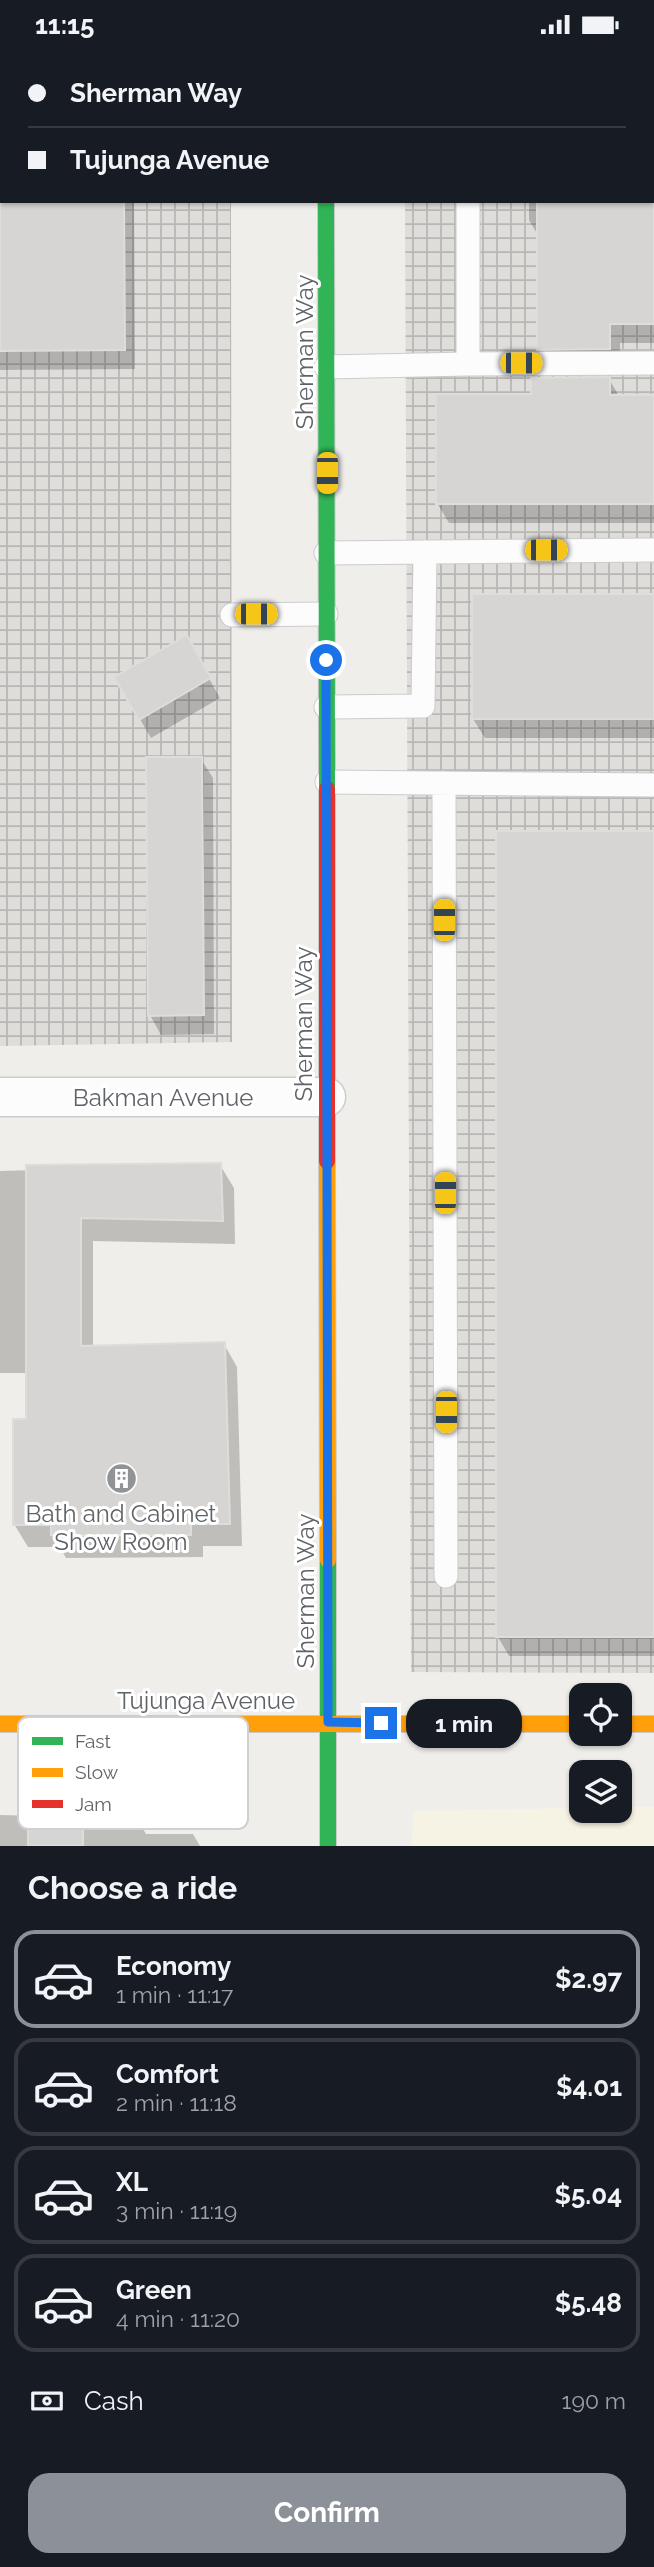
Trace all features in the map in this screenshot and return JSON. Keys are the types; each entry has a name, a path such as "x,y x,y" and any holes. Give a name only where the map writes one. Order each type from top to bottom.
{"main road":[{"name":"Sherman Way","path":"327,203 328,1846"},
{"name":"Tujunga Avenue","path":"248,1722 569,1724"},
{"name":"Tujunga Avenue","path":"0,1724 18,1724"},
{"path":"632,1724 654,1724"}],"street":[{"name":"Bakman Avenue","path":"0,1097 326,1097"}],"lane":[{"path":"468,203 468,364"},
{"path":"327,367 654,363"},
{"path":"327,553 654,550"},
{"path":"326,707 423,706 425,552"},
{"path":"232,615 326,614"},
{"path":"327,782 654,785"},
{"path":"444,783 446,1576"}],"shaded area":[{"path":"0,203 231,203 232,1042 0,1046"},
{"path":"405,203 654,203 654,1673 411,1672"},
{"path":"632,1807 654,1807 654,1846 412,1846 413,1811 569,1808 569,1823 632,1823"}],"building":[{"path":"0,203 124,203 125,350 0,351"},
{"path":"537,203 654,203 654,324 610,324 610,349 537,350"},
{"path":"610,377 610,395 654,395 654,504 436,504 436,394 531,394 531,378"},
{"path":"472,594 654,594 654,719 472,719"},
{"path":"187,635 211,678 139,720 114,677"},
{"path":"146,757 202,757 204,1015 148,1016"},
{"path":"496,831 654,831 654,1637 496,1637"},
{"path":"221,1163 223,1221 81,1218 81,1346 225,1342 230,1524 191,1524 191,1535 51,1535 51,1525 13,1525 13,1419 26,1419 26,1165"},
{"path":"28,1829 83,1829 83,1846 28,1846"}],"traffic: fast":[{"path":"326,203 327,789"},
{"path":"328,1560 328,1846"}],"traffic: slow":[{"path":"327,1161 328,1560"},
{"path":"0,1724 18,1724"},
{"path":"248,1724 569,1724"},
{"path":"632,1724 654,1724"}],"traffic: jam":[{"path":"327,789 327,1161"}],"place":[{"name":"Bath and Cabinet Show Room","path":"121,1479"}],"route":[{"path":"326,660 328,1722 381,1723"}]}
